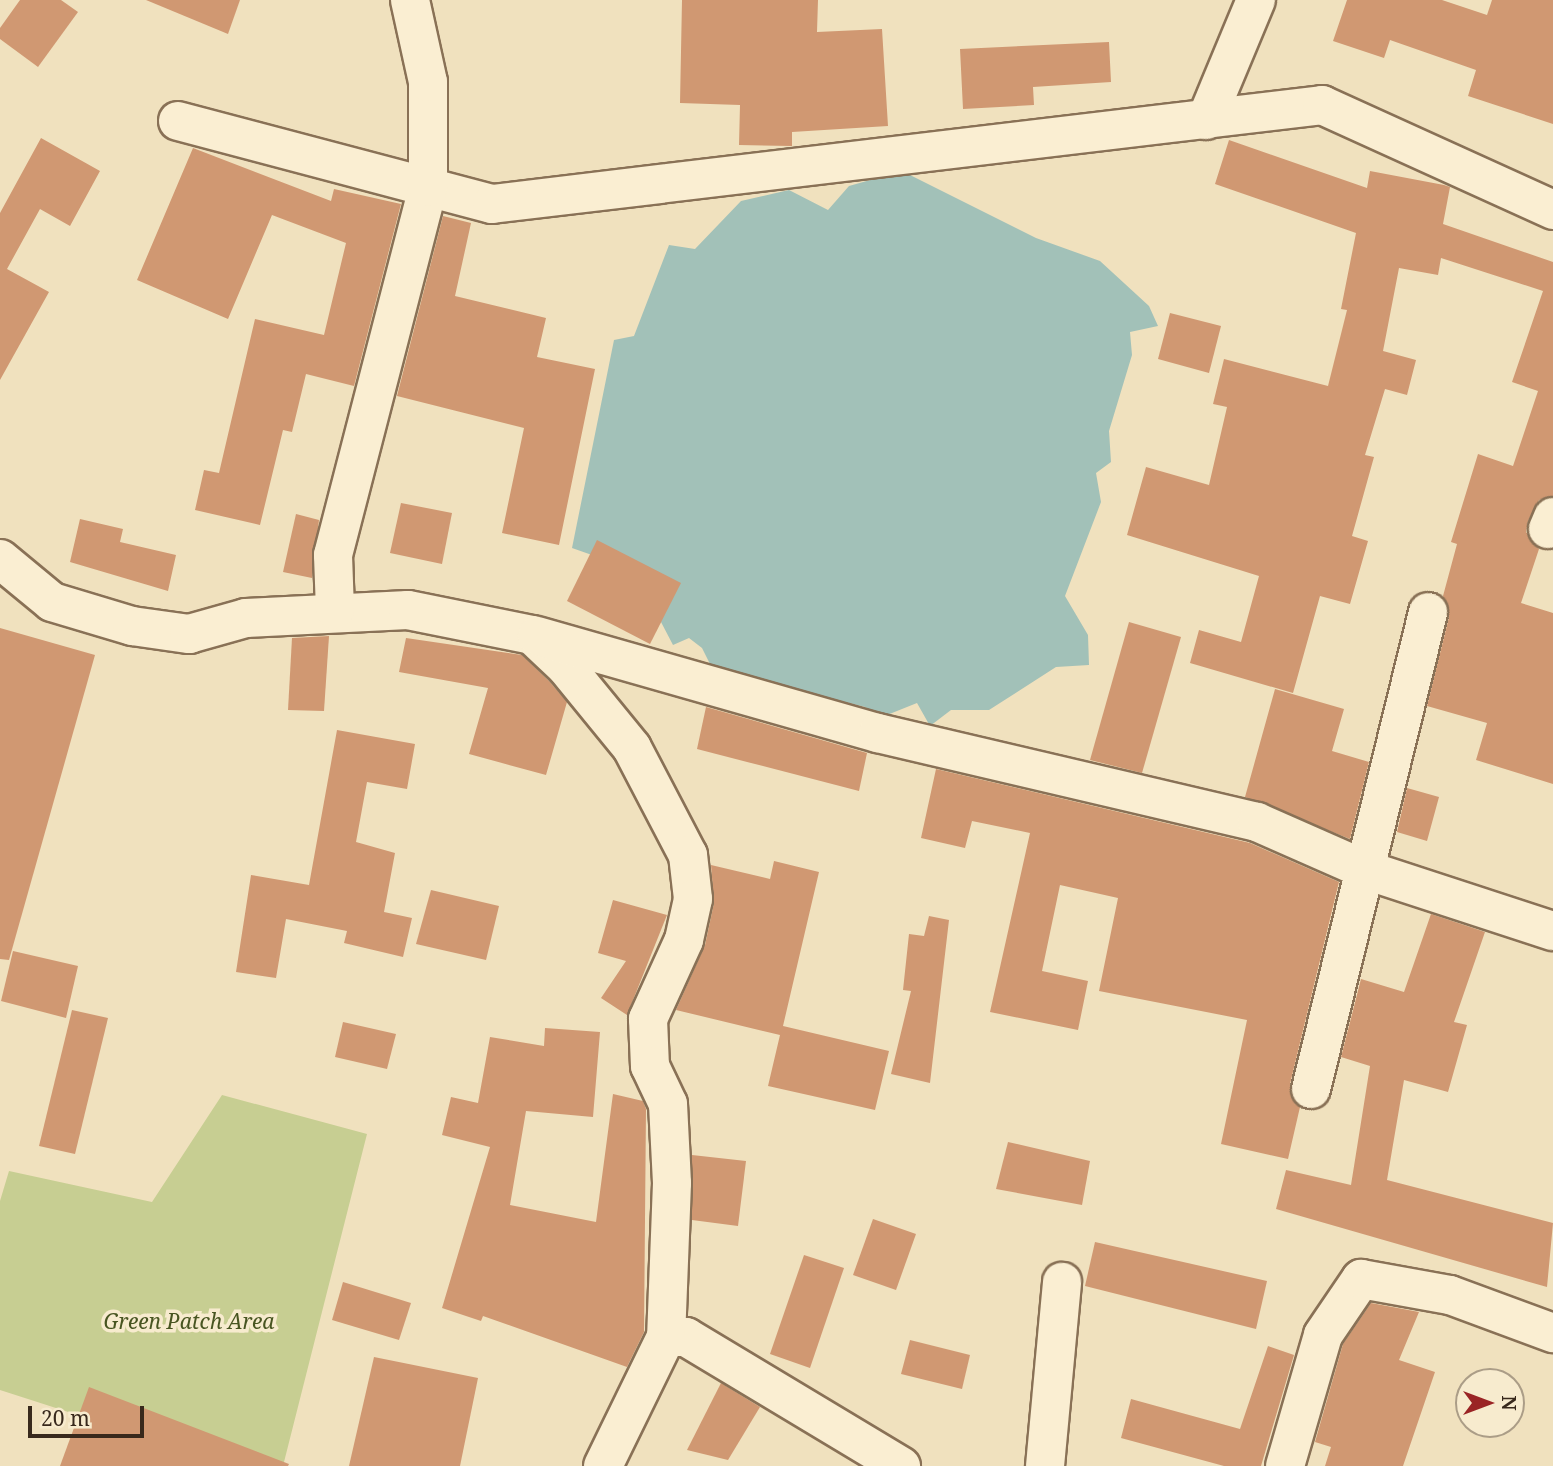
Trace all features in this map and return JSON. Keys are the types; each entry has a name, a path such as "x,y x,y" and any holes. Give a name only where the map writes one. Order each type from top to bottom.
{"street":[{"path":"335,610 333,555 428,187 428,82 410,0"},
{"path":"1206,120 1256,0"},
{"path":"178,121 492,204 1322,105 1553,210"},
{"path":"0,559 52,602 132,626 189,634 246,618 335,610 452,615 878,733 1257,822 1366,870 1553,931"},
{"path":"1311,1089 1429,612"},
{"path":"532,635 632,748 688,855 693,899 684,940 649,1019 650,1066 668,1104 671,1157 666,1337 603,1466"},
{"path":"1285,1466 1324,1335 1361,1279 1450,1295 1553,1333"},
{"path":"1045,1466 1062,1282"},
{"path":"666,1337 686,1337 901,1466"}],"green space":[{"name":"Green Patch Area","path":"222,1095 367,1134 283,1466 236,1466 0,1390 0,1201 9,1171 152,1202"}],"water":[{"path":"902,171 1036,238 1100,261 1149,306 1158,326 1130,332 1132,355 1109,431 1111,462 1096,473 1101,502 1065,596 1088,635 1089,665 1056,667 989,710 951,710 930,726 917,703 882,717 865,707 712,668 702,648 689,638 673,645 661,622 666,581 572,548 614,340 634,336 669,245 695,249 741,201 789,190 828,210 849,186"}],"building":[{"path":"20,0 61,0 78,12 38,67 0,39 0,28"},
{"path":"146,0 240,0 228,34"},
{"path":"682,0 818,0 817,32 882,29 888,126 792,132 792,146 739,145 740,105 680,103"},
{"path":"1347,0 1442,0 1487,15 1492,0 1553,0 1553,124 1468,96 1476,70 1390,40 1384,58 1333,41"},
{"path":"1109,42 1111,82 1033,87 1034,105 963,109 960,49"},
{"path":"41,138 100,171 70,226 40,209 7,269 49,292 0,380 0,213"},
{"path":"1229,140 1367,188 1370,171 1450,187 1443,224 1553,262 1553,496 1539,500 1528,521 1526,532 1539,549 1521,603 1553,613 1553,784 1476,760 1487,723 1427,706 1449,617 1443,596 1457,544 1451,542 1478,454 1513,466 1538,391 1512,382 1543,291 1441,258 1438,275 1399,268 1383,351 1416,360 1407,395 1385,389 1365,455 1374,457 1352,536 1368,541 1350,604 1320,596 1293,693 1190,663 1199,630 1241,642 1259,576 1127,535 1146,467 1209,485 1227,407 1213,404 1224,359 1328,386 1347,310 1341,309 1356,233 1215,184"},
{"path":"193,148 331,201 334,189 401,204 354,386 306,374 292,432 283,430 260,525 195,510 204,470 219,473 255,319 324,335 346,243 272,215 228,319 137,280"},
{"path":"443,216 471,223 455,296 546,318 537,357 595,369 559,545 502,533 524,428 397,396"},
{"path":"1170,313 1221,326 1209,373 1158,359"},
{"path":"401,503 452,513 442,564 390,553"},
{"path":"296,514 319,520 312,578 283,572"},
{"path":"80,519 123,529 120,542 176,555 168,591 70,562"},
{"path":"597,540 681,583 650,644 567,601"},
{"path":"1129,622 1181,637 1142,773 1090,760"},
{"path":"0,628 95,655 9,960 0,959"},
{"path":"329,636 324,711 288,710 292,638"},
{"path":"406,638 522,655 550,682 567,702 546,775 469,754 488,688 399,672"},
{"path":"1275,689 1344,709 1332,751 1369,762 1350,839 1245,797"},
{"path":"706,707 867,753 859,791 697,749"},
{"path":"337,730 415,744 407,789 367,782 356,842 395,853 384,912 412,918 403,957 344,943 347,931 286,919 276,978 236,972 251,875 309,885"},
{"path":"936,769 1250,843 1339,882 1290,1084 1300,1107 1288,1159 1221,1144 1247,1020 1099,991 1118,898 1060,885 1042,971 1088,981 1078,1030 990,1012 1030,833 972,821 965,848 921,838"},
{"path":"1407,788 1439,797 1427,841 1397,832"},
{"path":"774,861 819,872 783,1026 889,1051 875,1110 768,1086 780,1035 676,1010 705,945 714,903 711,865 770,879"},
{"path":"431,890 499,906 486,960 416,944"},
{"path":"613,900 667,915 627,1015 601,998 626,961 598,953"},
{"path":"1431,914 1485,932 1454,1022 1467,1025 1448,1092 1404,1080 1387,1180 1553,1223 1547,1287 1276,1209 1286,1170 1351,1185 1370,1066 1341,1057 1361,979 1404,992"},
{"path":"929,916 949,920 930,1083 891,1074 911,991 903,990 909,934 924,936"},
{"path":"13,951 78,966 66,1018 1,1001"},
{"path":"72,1010 108,1018 75,1154 39,1146"},
{"path":"343,1022 396,1034 387,1069 335,1057"},
{"path":"545,1028 600,1032 593,1117 526,1111 510,1205 596,1222 613,1094 643,1101 646,1109 644,1332 627,1367 483,1316 481,1321 442,1308 490,1147 442,1135 451,1097 478,1103 490,1037 544,1046"},
{"path":"1008,1142 1090,1161 1082,1205 996,1189"},
{"path":"692,1155 746,1161 738,1226 692,1220"},
{"path":"873,1219 916,1234 896,1290 853,1275"},
{"path":"1095,1242 1267,1281 1256,1329 1085,1286"},
{"path":"804,1255 844,1268 810,1368 770,1354"},
{"path":"343,1282 411,1303 399,1340 332,1320"},
{"path":"1371,1303 1419,1312 1399,1360 1435,1372 1403,1466 1325,1466 1331,1447 1315,1442 1343,1344"},
{"path":"910,1340 970,1355 962,1389 901,1374"},
{"path":"1268,1346 1294,1355 1261,1466 1224,1466 1121,1438 1131,1399 1240,1429"},
{"path":"374,1357 478,1378 460,1466 349,1466"},
{"path":"721,1383 760,1407 728,1460 687,1450"},
{"path":"89,1387 289,1464 60,1466"}]}
